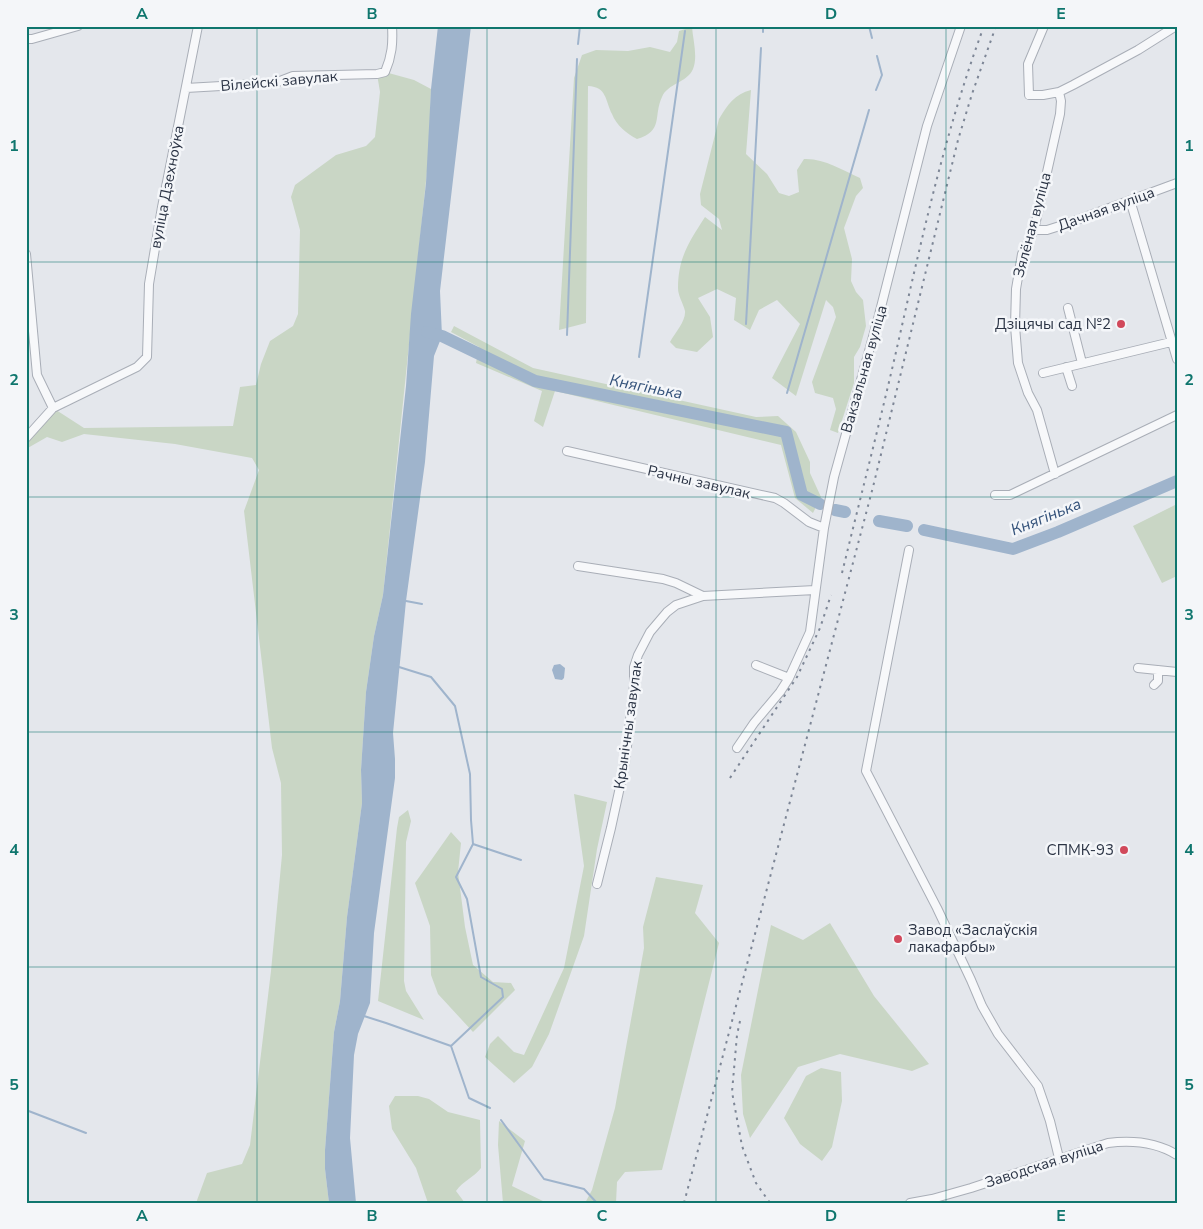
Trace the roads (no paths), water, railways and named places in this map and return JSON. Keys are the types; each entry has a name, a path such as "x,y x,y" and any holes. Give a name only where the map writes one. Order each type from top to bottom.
{"street":[{"path":"26,39 78,26"},
{"name":"вуліца Дзехноўка","path":"53,408 137,367 147,357 149,284 162,207 198,26"},
{"name":"Вілейскі завулак","path":"186,88 275,83 293,76 377,74 385,72 390,63 393,43 392,26"},
{"name":"Вакзальная вуліца","path":"737,748 789,678 810,632 824,528 834,477 879,315 928,126 961,26"},
{"path":"1044,26 1028,64 1028,95 1059,92 1138,50 1176,26"},
{"name":"Зялёная вуліца","path":"1055,474 1037,410 1028,393 1018,363 1015,326 1016,289 1022,254 1034,230 1060,114 1061,101 1059,92"},
{"name":"Дачная вуліца","path":"1034,230 1047,230 1066,224 1177,183"},
{"path":"1130,200 1177,359"},
{"path":"26,254 37,375 53,408 26,438"},
{"path":"1068,308 1082,364"},
{"path":"1043,373 1171,342"},
{"path":"1066,367 1072,386"},
{"path":"996,495 1010,495 1177,415"},
{"name":"Рачны завулак","path":"567,451 775,498 809,522 824,528"},
{"path":"909,550 866,771 937,908 982,1006 998,1034 1038,1086 1050,1121 1059,1158"},
{"path":"578,566 662,579 676,583 703,596 815,590"},
{"name":"Крынічны завулак","path":"597,884 624,764 634,685 634,667 638,655 650,632 667,612 676,605 703,596"},
{"path":"756,665 789,678"},
{"path":"1138,668 1177,672"},
{"path":"1154,685 1158,681 1158,670"},
{"name":"Заводская вуліца","path":"910,1203 971,1188 1108,1143 1144,1142 1177,1155"}],"water":[{"path":"438,26 471,26 440,291 442,336 434,356 425,462 406,601 393,733 395,778 374,933 370,1003 358,1034 354,1055 350,1138 356,1203 329,1203 325,1150 334,1032 340,1001 347,917 362,803 361,770 366,692 374,636 383,595 406,386 411,314 426,183 431,89"},
{"path":"560,664 565,668 562,680 555,679 552,670 554,665"}],"waterway":[{"path":"578,44 580,26"},
{"path":"763,26 763,32"},
{"path":"869,26 872,38"},
{"path":"639,357 685,31"},
{"path":"746,324 761,48"},
{"path":"876,90 882,75 877,56"},
{"path":"567,335 577,59"},
{"path":"787,393 869,110"},
{"name":"Княгінька","path":"427,332 442,336 535,381 786,432 802,495 820,504"},
{"name":"Княгінька","path":"924,530 1013,549 1058,532 1177,481"},
{"name":"Княгінька","path":"835,510 845,512"},
{"name":"Княгінька","path":"879,521 907,526"},
{"path":"406,601 422,604"},
{"path":"399,667 431,677 455,706 470,774 473,844 521,860"},
{"path":"451,1046 503,997 502,989 481,977 467,899 456,877 473,844"},
{"path":"364,1016 451,1046 469,1098 490,1108"},
{"path":"26,1110 86,1133"},
{"path":"501,1120 544,1179 584,1189 597,1203"}],"railway":[{"path":"842,573 935,187 957,106 984,26"},
{"path":"684,1203 873,487 958,140 996,26"},
{"path":"730,778 797,677 820,628 831,595"},
{"path":"740,1021 732,1092 742,1146 756,1183 770,1203"}],"place":[{"name":"Дзіцячы сад №2","path":"1121,324"},
{"name":"СПМК-93","path":"1124,850"},
{"name":"Завод «Заслаўскія лакафарбы»","path":"898,939"}]}
